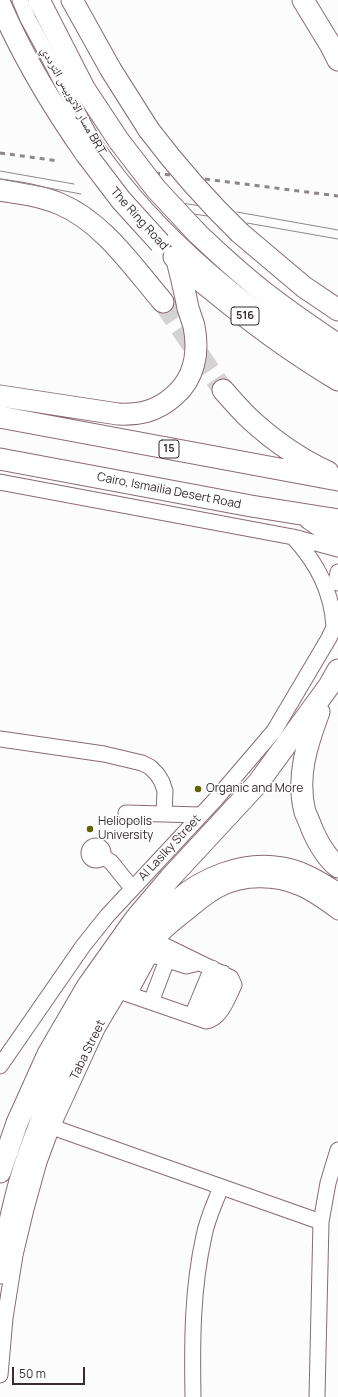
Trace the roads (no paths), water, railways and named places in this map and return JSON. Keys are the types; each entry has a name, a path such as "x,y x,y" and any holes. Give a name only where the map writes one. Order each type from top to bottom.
{"highway":[{"name":"516","path":"39,0 84,88 119,141 156,189 197,233 230,264 265,293 338,345"},
{"path":"72,0 111,70 149,130 188,178 240,233 304,287 338,310"},
{"path":"303,0 338,60"},
{"name":"The Ring Road","path":"2,11 42,87 86,154 121,200 160,243 177,260 255,324 288,348 338,380"},
{"path":"0,190 46,199 60,204 86,219 109,239 164,302"},
{"path":"0,396 118,414 145,412 158,408 168,401 185,383 196,360 194,326 177,260"},
{"path":"304,287 338,298"},
{"path":"223,390 250,419 281,445 315,466 338,476"},
{"name":"15","path":"0,417 338,480"},
{"name":"Cairo, Ismailia Desert Road","path":"0,459 250,506 338,520"},
{"path":"304,515 338,538"},
{"path":"334,678 308,742 303,763 302,791 305,812 317,840 331,862 338,867"},
{"path":"0,1172 17,1123 48,1054 86,987 136,918 170,878 258,783 334,678"},
{"path":"0,1273 13,1205 27,1159 47,1106 69,1056 92,1026 140,946 177,901 194,888 212,878 232,871 253,867 274,866 296,871 315,879 338,894"}],"street":[{"name":"مسار الاتوبيس الترددي BRT","path":"20,0 28,18 97,148 143,205 212,274 265,314 338,363"},
{"path":"0,482 293,537 338,549"},
{"name":"Al Laslky Street","path":"0,1066 83,946 132,888 201,814 274,731 329,638 336,623 332,604 324,582 310,558 293,537"},
{"path":"338,572 338,583"},
{"path":"0,739 104,754 142,763 154,770 162,782 165,791 164,813"},
{"path":"126,813 201,814"},
{"path":"102,856 111,862 132,888"},
{"name":"Taba Street","path":"0,1375 5,1318 16,1255 26,1209 39,1162 92,1026 124,993 140,960 164,931 204,899 221,889 239,882 259,880 279,882 299,887 318,897 338,912"},
{"path":"155,941 211,968 231,978 234,985 218,1015 212,1020 198,1018 124,993 149,957 153,955 186,966 194,965 211,968"},
{"path":"151,1002 167,960"},
{"path":"198,1018 211,968"},
{"path":"52,1127 321,1222"},
{"path":"317,1397 321,1222 328,1183 338,1150"},
{"path":"193,1397 193,1318 197,1277 204,1234 221,1187"}],"tunnel":[{"path":"163,302 223,390"}],"tram line":[{"path":"0,171 74,184"},
{"path":"0,179 81,194"},
{"path":"175,202 201,206"},
{"path":"237,212 338,230"},
{"path":"187,213 207,216"},
{"path":"247,223 338,239"}],"railway":[{"path":"0,153 59,161"},
{"path":"155,173 170,175"},
{"path":"205,179 338,196"}],"place":[{"name":"Organic and More","path":"198,789"},
{"name":"Heliopolis University","path":"90,829"}]}
